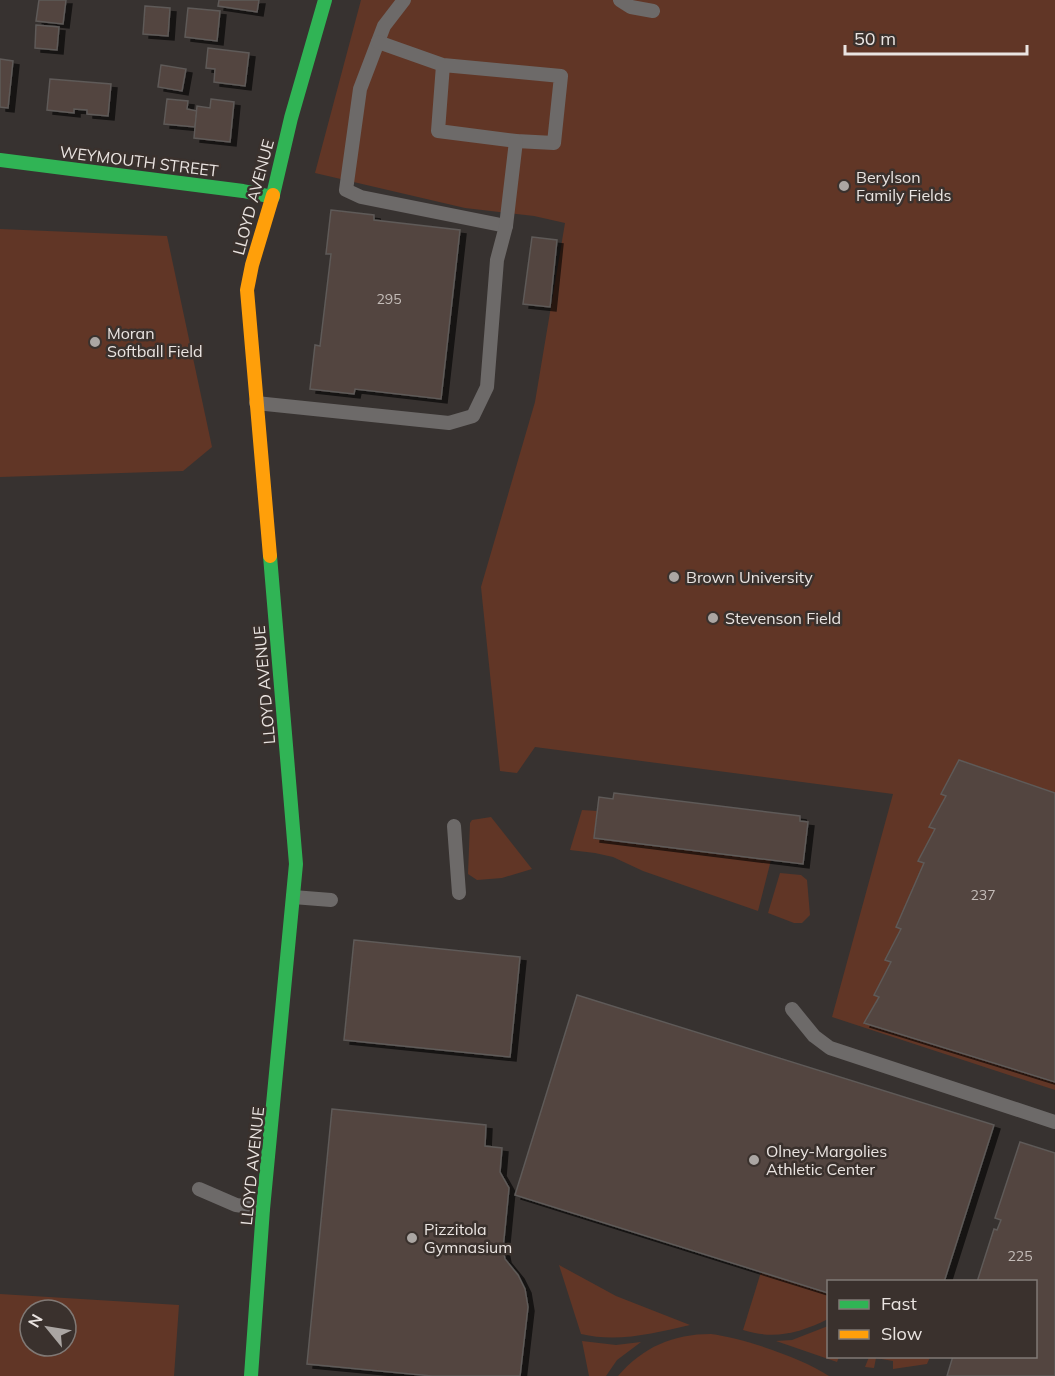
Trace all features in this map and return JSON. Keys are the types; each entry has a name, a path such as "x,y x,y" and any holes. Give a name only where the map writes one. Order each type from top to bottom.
{"street":[{"name":"LLOYD AVENUE","path":"250,1376 262,1209 275,1097 295,853 247,290 252,265 273,197 291,118 325,0"},
{"name":"WEYMOUTH STREET","path":"0,160 243,191 273,197"}],"lane":[{"path":"404,0 384,26 360,88 346,190 361,197 506,226"},
{"path":"620,0 631,7 653,11"},
{"path":"378,42 443,65 561,76 554,143 516,141 438,131 443,65"},
{"path":"256,403 449,423 473,416 487,387 497,260 506,226 516,141"},
{"path":"454,826 459,893"},
{"path":"293,897 331,900"},
{"path":"792,1010 814,1036 830,1048 1055,1122"},
{"path":"199,1189 236,1205 262,1209"}],"shaded area":[{"path":"361,0 1055,0 1055,1090 832,1017 893,794 535,747 517,773 500,771 481,587 535,402 565,223 534,216 465,208 315,173"},
{"name":"Moran Softball Field","path":"0,229 167,236 212,447 183,471 0,477"},
{"path":"582,810 597,811 595,839 771,860 758,911 643,871 613,857 570,850"},
{"path":"491,817 532,869 502,878 477,880 468,874 470,823 472,820"},
{"path":"780,873 801,875 807,880 810,915 802,923 794,923 768,913"},
{"path":"559,1265 616,1296 690,1325 622,1337 595,1337 581,1334"},
{"path":"761,1272 827,1293 827,1319 787,1334 754,1333 743,1330"},
{"path":"0,1294 65,1298 18,1298 18,1358 78,1358 78,1299 179,1305 174,1376 0,1376"},
{"path":"827,1326 827,1358 839,1358 837,1362 776,1341 792,1340"},
{"path":"711,1334 772,1350 804,1362 829,1376 618,1376 638,1357 660,1344 684,1336"},
{"path":"582,1341 616,1345 641,1342 617,1360 606,1376 589,1376"},
{"path":"868,1358 876,1358 874,1368 865,1367"},
{"path":"876,1358 930,1358 927,1364 893,1369 893,1361"}],"building":[{"path":"39,0 66,0 63,24 36,21"},
{"path":"219,0 259,0 257,12 218,6"},
{"path":"145,6 170,8 168,36 143,34"},
{"path":"188,8 220,11 217,41 185,37"},
{"path":"36,25 59,27 57,50 35,48"},
{"path":"208,48 249,53 245,86 214,82 215,69 206,68"},
{"path":"0,59 13,61 8,108 0,107"},
{"path":"161,65 186,69 182,91 158,87"},
{"path":"50,79 111,84 108,116 87,114 87,110 74,109 74,113 47,110"},
{"path":"167,99 188,101 187,109 197,111 195,127 164,124"},
{"path":"211,99 234,102 230,142 194,138 197,106 210,108"},
{"path":"331,210 374,215 374,220 460,230 441,399 355,389 354,394 310,389 315,345 320,346 331,254 326,254"},
{"path":"532,237 557,240 550,307 523,304"},
{"path":"959,760 1055,793 1055,1082 864,1023 879,997 874,995 891,962 885,960 901,929 896,927 924,863 918,861 935,829 929,827 946,796 941,794"},
{"path":"614,793 800,816 800,821 808,822 803,864 594,838 599,797 613,799"},
{"path":"354,940 520,957 510,1057 344,1040"},
{"name":"Olney-Margolies Athletic Center","path":"577,995 994,1125 945,1280 827,1280 827,1293 515,1195"},
{"name":"Pizzitola Gymnasium","path":"332,1109 486,1125 485,1146 502,1148 500,1172 509,1188 503,1249 505,1259 518,1275 525,1289 528,1307 520,1376 432,1376 307,1364"},
{"path":"1020,1142 1055,1153 1055,1376 947,1376 952,1358 1037,1358 1037,1280 978,1280 994,1229 997,1230 1001,1220 995,1218"}],"traffic: fast":[{"path":"273,195 291,118 325,0"},
{"path":"0,160 243,191 273,197"},
{"path":"251,1376 263,1209 296,864 270,556"}],"traffic: slow":[{"path":"270,556 247,290 273,195"}],"place":[{"name":"Berylson Family Fields","path":"844,186"},
{"name":"Moran Softball Field","path":"95,342"},
{"name":"Brown University","path":"674,577"},
{"name":"Stevenson Field","path":"713,618"},
{"name":"Olney-Margolies Athletic Center","path":"754,1160"},
{"name":"Pizzitola Gymnasium","path":"412,1238"}]}
